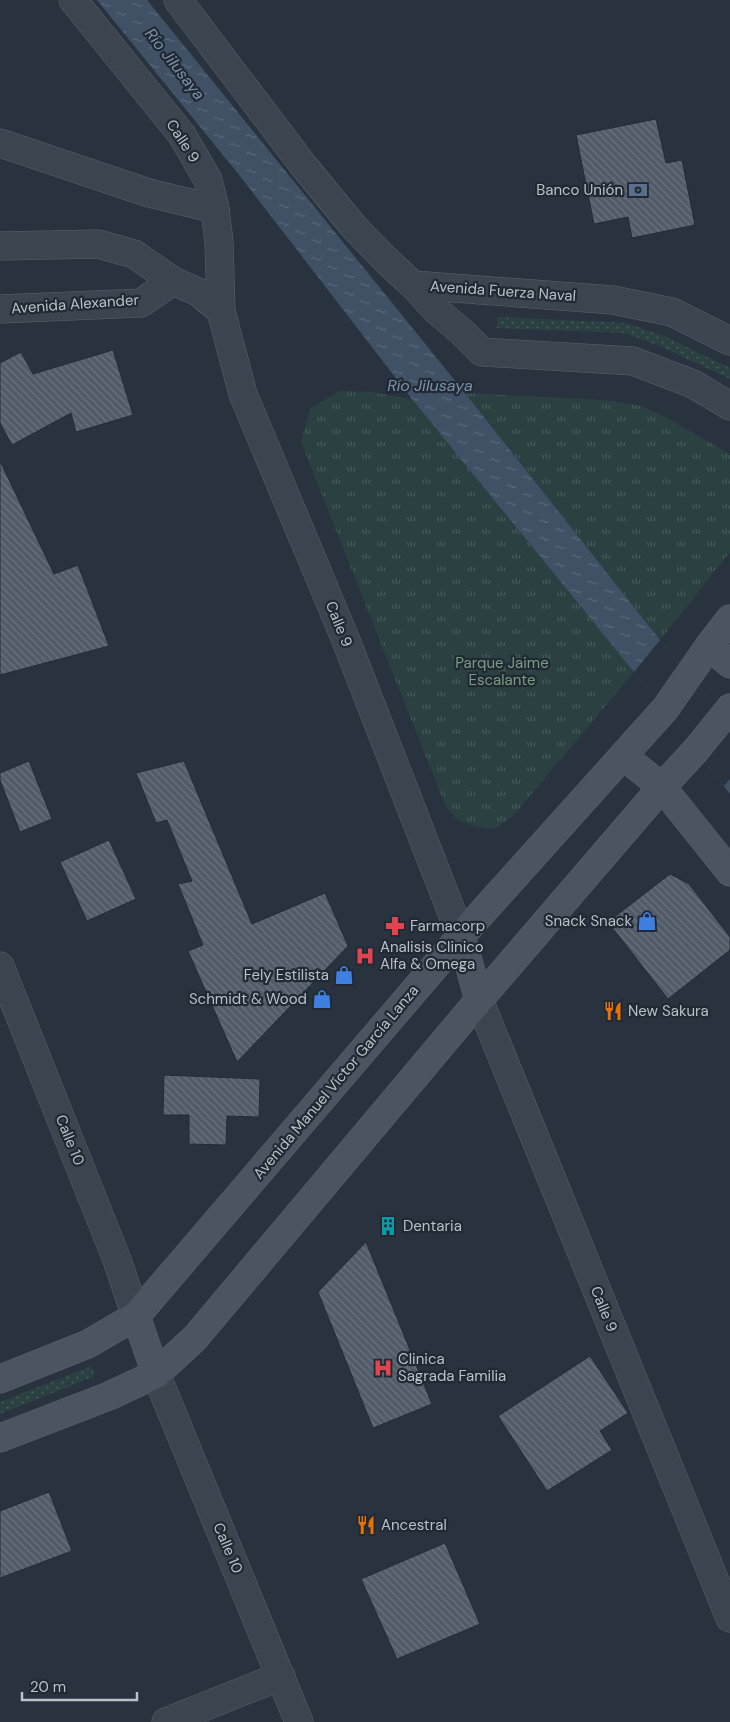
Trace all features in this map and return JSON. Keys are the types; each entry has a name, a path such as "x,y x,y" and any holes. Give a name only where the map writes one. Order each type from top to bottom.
{"main road":[{"name":"Avenida Manuel Víctor García Lanza","path":"0,1379 88,1344 136,1316 461,936 664,709 730,619"},
{"path":"709,646 730,664"},
{"path":"0,1438 109,1396 156,1374 195,1338 479,1000 696,750 726,712"},
{"path":"623,756 662,787 730,872"},
{"path":"461,936 479,1000"},
{"path":"136,1316 156,1374"}],"street":[{"name":"Calle 9","path":"73,0 182,135 208,180 215,209 219,242 221,311 243,394 345,638 461,936"},
{"path":"179,0 334,203 378,252 413,285"},
{"path":"0,143 149,193 215,209"},
{"path":"0,246 98,244 134,254 173,281 198,292 221,311"},
{"name":"Avenida Alexander","path":"0,309 141,303 173,281"},
{"name":"Avenida Fuerza Naval","path":"413,285 614,300 672,312 730,340"},
{"name":"Avenida Fuerza Naval","path":"413,285 437,311 482,352 633,361 693,384 730,406"},
{"name":"Calle 10","path":"0,966 117,1260 136,1316"},
{"name":"Calle 9","path":"479,1000 730,1618"},
{"name":"Calle 10","path":"156,1374 299,1722"},
{"path":"166,1722 281,1676"}],"green space":[{"path":"498,317 626,323 664,336 730,368 730,379 660,346 624,333 497,328"},
{"name":"Parque Jaime Escalante","path":"339,391 370,392 412,399 634,672 512,817 495,829 478,827 459,821 446,807 301,442 310,409"},
{"path":"465,393 614,401 642,406 669,419 728,453 730,456 730,552 660,640"},
{"path":"89,1367 94,1370 93,1377 0,1414 0,1402"}],"water":[{"name":"Río Jilusaya","path":"97,0 147,0 465,393 660,640 730,725 730,794 664,709 412,399 240,176"}],"pier":[{"path":"660,640 730,725 730,779 724,786 634,672"}],"building":[{"name":"Banco Unión","path":"656,119 666,163 682,160 695,225 632,238 628,217 594,224 576,135"},
{"path":"113,350 133,415 76,432 71,413 12,445 0,423 0,363 21,352 33,374"},
{"path":"0,461 54,574 78,565 109,646 0,675"},
{"path":"29,761 52,819 20,832 0,780 0,773"},
{"path":"184,761 252,924 325,893 348,946 237,1062 188,951 203,945 178,884 192,881 167,820 156,823 136,773"},
{"path":"109,840 136,899 87,921 60,862"},
{"path":"670,874 689,884 730,937 730,950 668,999 608,922"},
{"path":"164,1075 260,1079 259,1117 227,1116 226,1145 189,1144 189,1115 163,1115"},
{"name":"Clinica Sagrada Familia","path":"366,1242 432,1404 373,1428 318,1292"},
{"path":"590,1356 628,1413 600,1431 612,1450 547,1491 498,1416"},
{"path":"49,1492 72,1551 0,1578 0,1511"},
{"path":"445,1543 480,1624 397,1659 361,1579"}],"place":[{"name":"Banco Unión","path":"638,190"},
{"name":"Snack Snack","path":"647,921"},
{"name":"Farmacorp","path":"395,926"},
{"name":"Analisis Clinico Alfa & Omega","path":"365,956"},
{"name":"Fely Estilista","path":"344,975"},
{"name":"Schmidt & Wood","path":"322,999"},
{"name":"New Sakura","path":"613,1011"},
{"name":"Dentaria","path":"388,1226"},
{"name":"Clinica Sagrada Familia","path":"383,1368"},
{"name":"Ancestral","path":"366,1525"}]}
